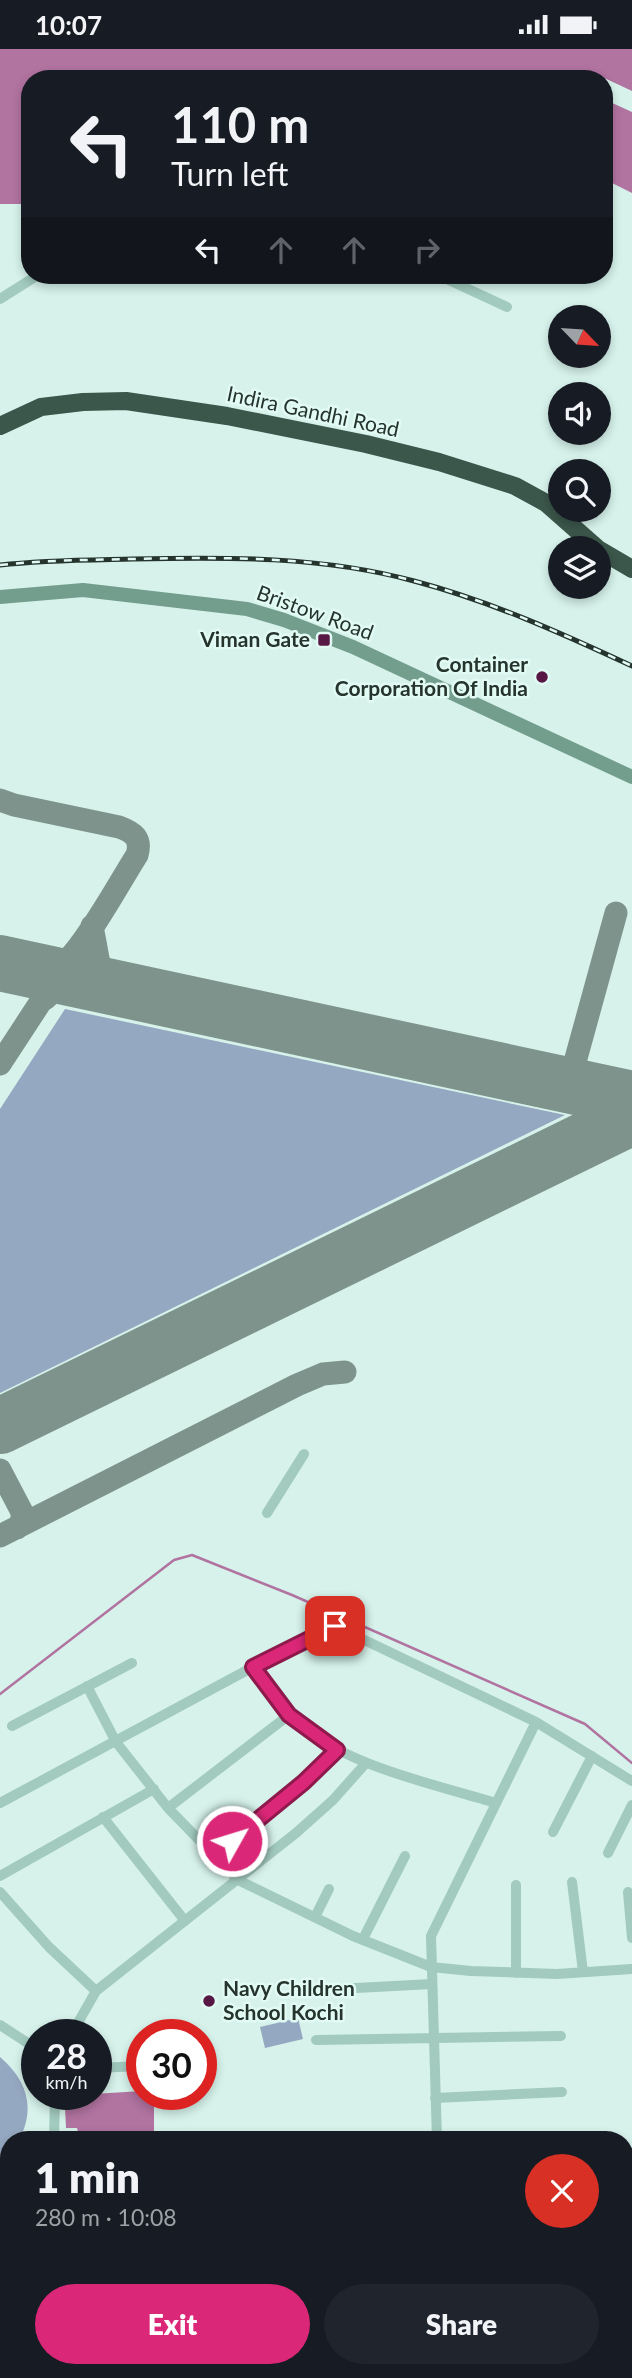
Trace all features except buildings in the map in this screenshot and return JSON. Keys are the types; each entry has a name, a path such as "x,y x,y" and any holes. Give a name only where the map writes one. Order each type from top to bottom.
{"highway":[{"name":"Indira Gandhi Road","path":"0,426 40,408 83,402 126,401 227,416 366,444 439,462 515,486 546,503 584,536"},
{"name":"Indira Gandhi Road","path":"611,556 632,569"}],"street":[{"path":"0,299 24,284"},
{"path":"457,284 507,307"},
{"name":"Bristow Road","path":"0,597 83,590 234,607 284,620 353,647 632,777"},
{"path":"267,1513 304,1454"},
{"path":"0,1803 335,1626 536,1722 632,1781"},
{"path":"12,1726 132,1663"},
{"path":"253,1667 289,1715 337,1750 366,1763 496,1803"},
{"path":"87,1686 116,1742 168,1808 238,1880 363,1939 431,1966 516,1973 632,1969"},
{"path":"168,1808 289,1715"},
{"path":"437,2131 431,1937 536,1722"},
{"path":"213,1856 304,1782 337,1750"},
{"path":"553,1832 592,1756"},
{"path":"80,2019 96,1991 238,1880 333,1800 366,1763"},
{"path":"0,1876 153,1789"},
{"path":"608,1853 632,1805"},
{"path":"103,1817 185,1921"},
{"path":"363,1939 405,1856"},
{"path":"572,1882 583,1972"},
{"path":"516,1885 516,1973"},
{"path":"315,1916 329,1889"},
{"path":"0,1892 40,1937 96,1991"},
{"path":"628,1892 632,1938"},
{"path":"318,1990 432,1984"},
{"path":"0,2025 21,2039"},
{"path":"316,2040 561,2036"},
{"path":"435,2098 562,2092"},
{"path":"54,2131 55,2110"}],"shaded area":[{"path":"0,49 632,49 632,91 613,82 613,70 21,70 21,204 0,204"},
{"path":"613,103 632,112 632,193 613,184"},
{"path":"65,1009 565,1115 0,1393 0,1109"},
{"path":"298,2018 303,2039 265,2048 260,2027"},
{"path":"0,2057 21,2083 21,2110 28,2110 23,2131 0,2131"},
{"path":"126,2092 126,2110 154,2110 154,2131 78,2131 77,2128 66,2128 65,2110 112,2110 112,2093"}],"waterway":[{"path":"0,1694 174,1560 192,1555 292,1595 585,1724 632,1763"}],"taxiway":[{"path":"0,800 119,827 132,834 138,844 137,855 80,945 62,964 35,970"},
{"path":"548,1081 564,1075 575,1062 616,913"},
{"path":"92,926 103,985"},
{"path":"0,1064 49,989 45,977 35,970"},
{"path":"45,999 62,983 79,979"},
{"path":"575,1062 579,1076 594,1091"},
{"path":"0,1536 297,1385 323,1374 345,1372"},
{"path":"0,1470 22,1512 22,1521 17,1528"}],"runway":[{"path":"0,963 632,1099"},
{"path":"0,1426 632,1117"}],"railway":[{"path":"0,565 204,558 274,560 344,567 414,581 470,598 552,630 632,666"}],"place":[{"name":"Viman Gate","path":"324,640"},
{"name":"Container Corporation Of India","path":"542,677"},
{"name":"Navy Children School Kochi","path":"209,2001"}],"route":[{"path":"232,1841 304,1782 337,1750 289,1715 253,1667 335,1626"}]}
